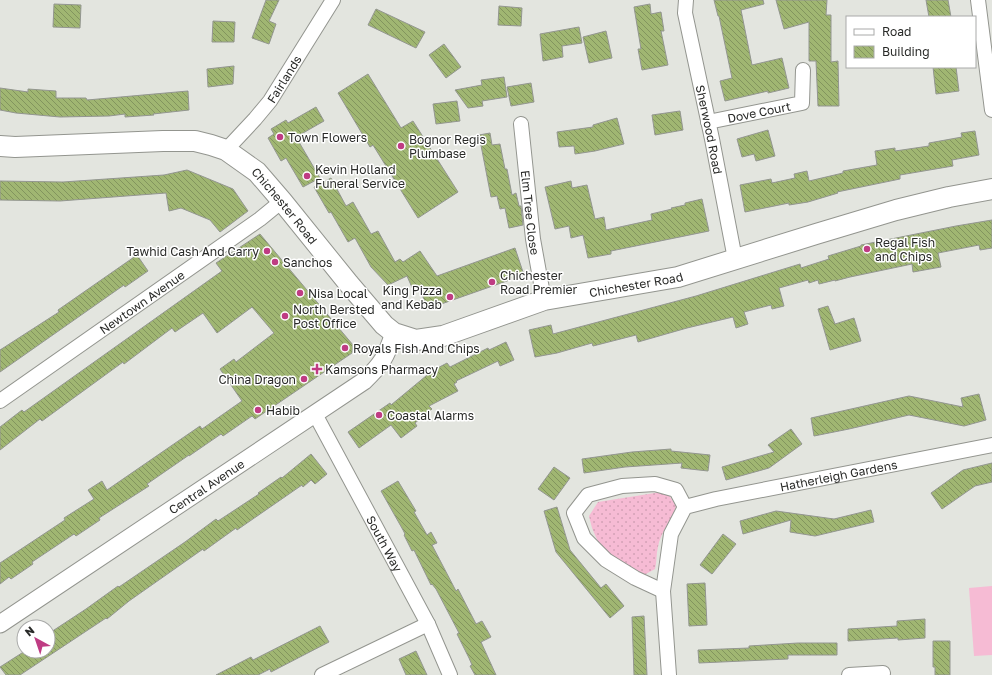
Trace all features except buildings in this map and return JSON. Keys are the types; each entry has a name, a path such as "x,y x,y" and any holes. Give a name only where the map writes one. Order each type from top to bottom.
{"main road":[{"name":"Chichester Road","path":"0,146 15,147 195,141 226,150 257,172 375,315 394,333 416,340 443,336 544,300 678,277 896,210 949,197 992,189"}],"street":[{"name":"Fairlands","path":"226,150 270,101 333,0"},
{"name":"Sherwood Road","path":"686,0 685,13 735,259"},
{"path":"978,0 992,110"},
{"name":"Dove Court","path":"708,122 802,103 803,70"},
{"name":"Elm Tree Close","path":"521,124 533,239 544,300"},
{"name":"Newtown Avenue","path":"0,401 260,219 282,201"},
{"name":"Central Avenue","path":"0,624 364,381 379,367 386,356 394,333"},
{"name":"South Way","path":"315,414 428,624 450,675"},
{"name":"Hatherleigh Gardens","path":"685,507 716,499 992,445"},
{"path":"663,591 635,578 606,560 584,538 574,513 588,495 622,486 655,484 676,490 685,507 671,534 663,591 669,675"},
{"path":"322,675 428,624"},
{"path":"850,675 883,674"}],"shaded area":[{"path":"661,492 669,495 676,506 659,542 655,569 644,575 626,570 599,544 592,528 589,516 598,502"},
{"path":"992,586 992,655 974,656 969,588"}],"place":[{"name":"Town Flowers","path":"280,137"},
{"name":"Bognor Regis Plumbase","path":"401,146"},
{"name":"Kevin Holland Funeral Service","path":"307,176"},
{"name":"Regal Fish and Chips","path":"867,249"},
{"name":"Tawhid Cash And Carry","path":"267,251"},
{"name":"Sanchos","path":"275,262"},
{"name":"Chichester Road Premier","path":"492,282"},
{"name":"Nisa Local","path":"300,293"},
{"name":"King Pizza and Kebab","path":"450,297"},
{"name":"North Bersted Post Office","path":"285,316"},
{"name":"Royals Fish And Chips","path":"345,348"},
{"name":"Kamsons Pharmacy","path":"317,369"},
{"name":"China Dragon","path":"304,379"},
{"name":"Habib","path":"258,410"},
{"name":"Coastal Alarms","path":"379,415"}]}
